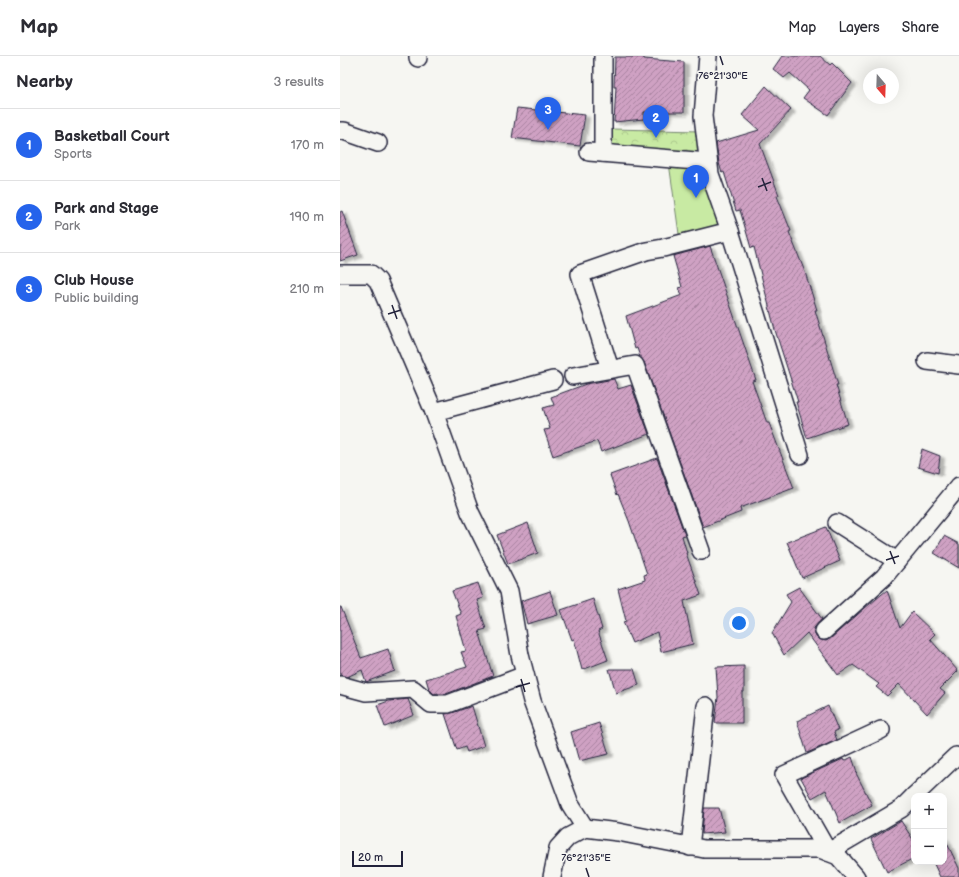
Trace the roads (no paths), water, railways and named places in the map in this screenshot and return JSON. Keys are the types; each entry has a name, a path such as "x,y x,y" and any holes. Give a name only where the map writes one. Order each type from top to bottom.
{"street":[{"path":"604,56 596,153 708,162"},
{"path":"708,56 703,116 710,174 730,231 800,455"},
{"path":"340,131 344,131 378,143"},
{"path":"610,369 580,274 646,251 730,231"},
{"path":"340,274 371,274 378,281 434,412 470,512 509,591 520,655 532,701 570,804 585,828"},
{"path":"927,361 959,365"},
{"path":"573,376 635,365 701,551"},
{"path":"434,412 553,380"},
{"path":"824,631 884,577 956,496"},
{"path":"837,523 897,561"},
{"path":"340,685 366,692 413,689 431,704 448,704 525,676"},
{"path":"690,847 706,706"},
{"path":"828,852 784,775 881,730"},
{"path":"917,793 956,756"},
{"path":"828,852 901,809 911,799"},
{"path":"552,877 558,848 568,837 585,828 618,832 704,849 820,849 838,856 856,877"}],"place":[{"name":"Club House","path":"548,130"},
{"name":"Park and Stage","path":"656,138"},
{"name":"Basketball Court","path":"696,198"}]}
